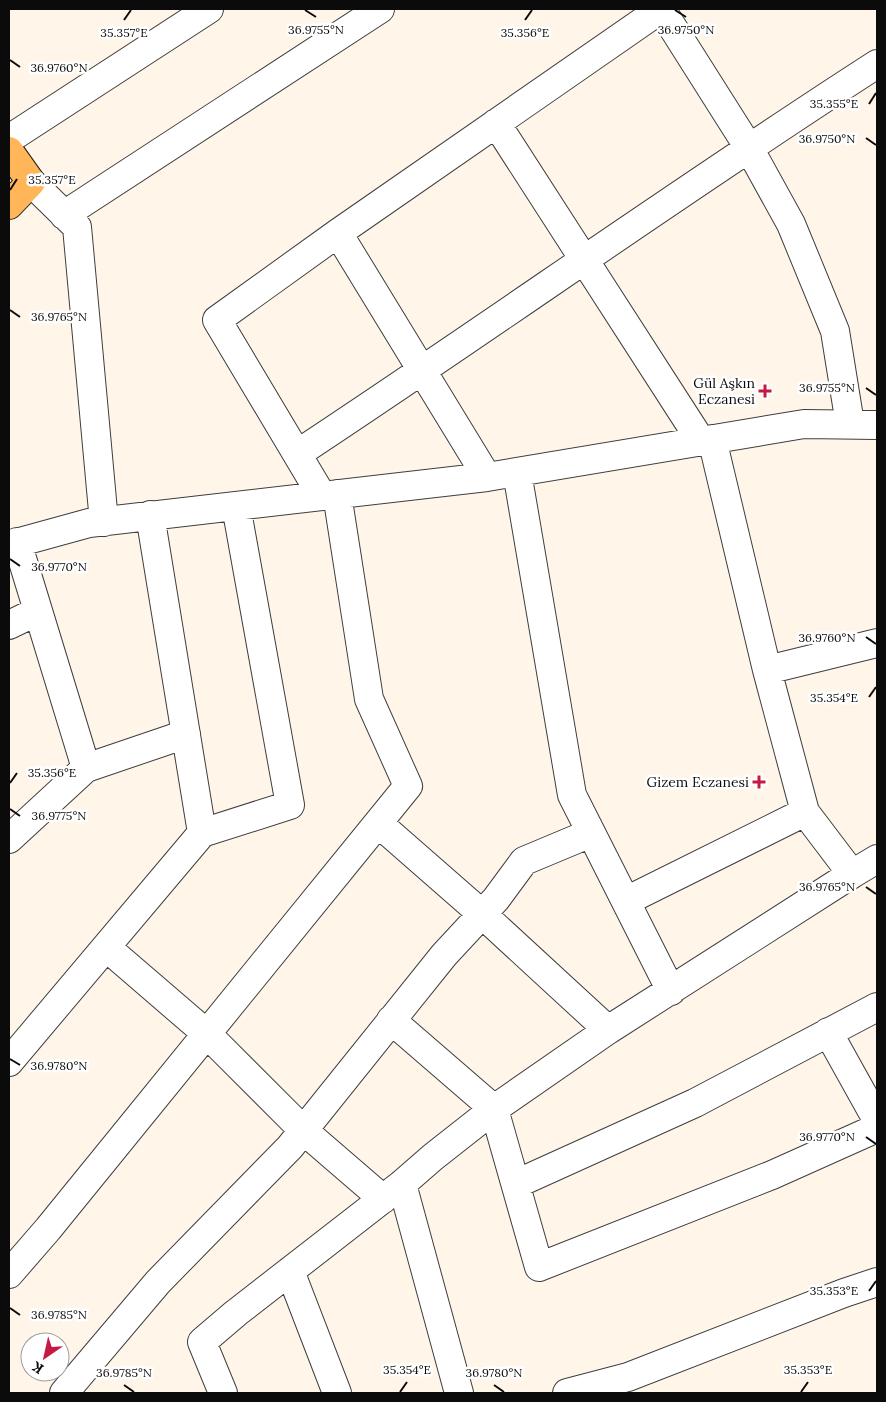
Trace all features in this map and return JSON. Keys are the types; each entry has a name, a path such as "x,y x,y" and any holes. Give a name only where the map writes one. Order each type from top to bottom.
{"main road":[{"path":"9,151 31,182 9,204"}],"street":[{"path":"9,138 209,9"},
{"path":"64,215 380,9"},
{"path":"9,1274 48,1229 408,786 369,699 329,495 297,454 217,320 338,233 661,9 749,148 791,224 835,331 850,424"},
{"path":"297,454 749,148 877,64"},
{"path":"496,124 584,261 706,440 805,812 852,874"},
{"path":"31,182 77,228 104,522"},
{"path":"338,233 487,477"},
{"path":"86,768 38,611 13,544 89,523 487,477 804,424 877,425"},
{"path":"517,472 572,795 670,991"},
{"path":"9,1062 202,832 290,805 236,506"},
{"path":"150,515 202,832"},
{"path":"9,626 38,611"},
{"path":"767,670 877,643"},
{"path":"9,839 86,768 186,734"},
{"path":"626,901 805,812"},
{"path":"378,823 482,914 608,1030"},
{"path":"64,1393 158,1282 290,1147 444,955 496,899 524,861 591,833"},
{"path":"223,1393 202,1342 393,1192 433,1157 494,1109 608,1030 877,859"},
{"path":"106,947 207,1034 303,1130 393,1192 459,1393"},
{"path":"516,1184 695,1103 877,1007"},
{"path":"391,1020 494,1109 539,1267 772,1175 877,1128"},
{"path":"828,1032 877,1120"},
{"path":"290,1271 337,1393"},
{"path":"567,1393 628,1377 877,1282"}],"place":[{"name":"Gül Aşkın Eczanesi","path":"765,391"},
{"name":"Gizem Eczanesi","path":"759,782"}]}
